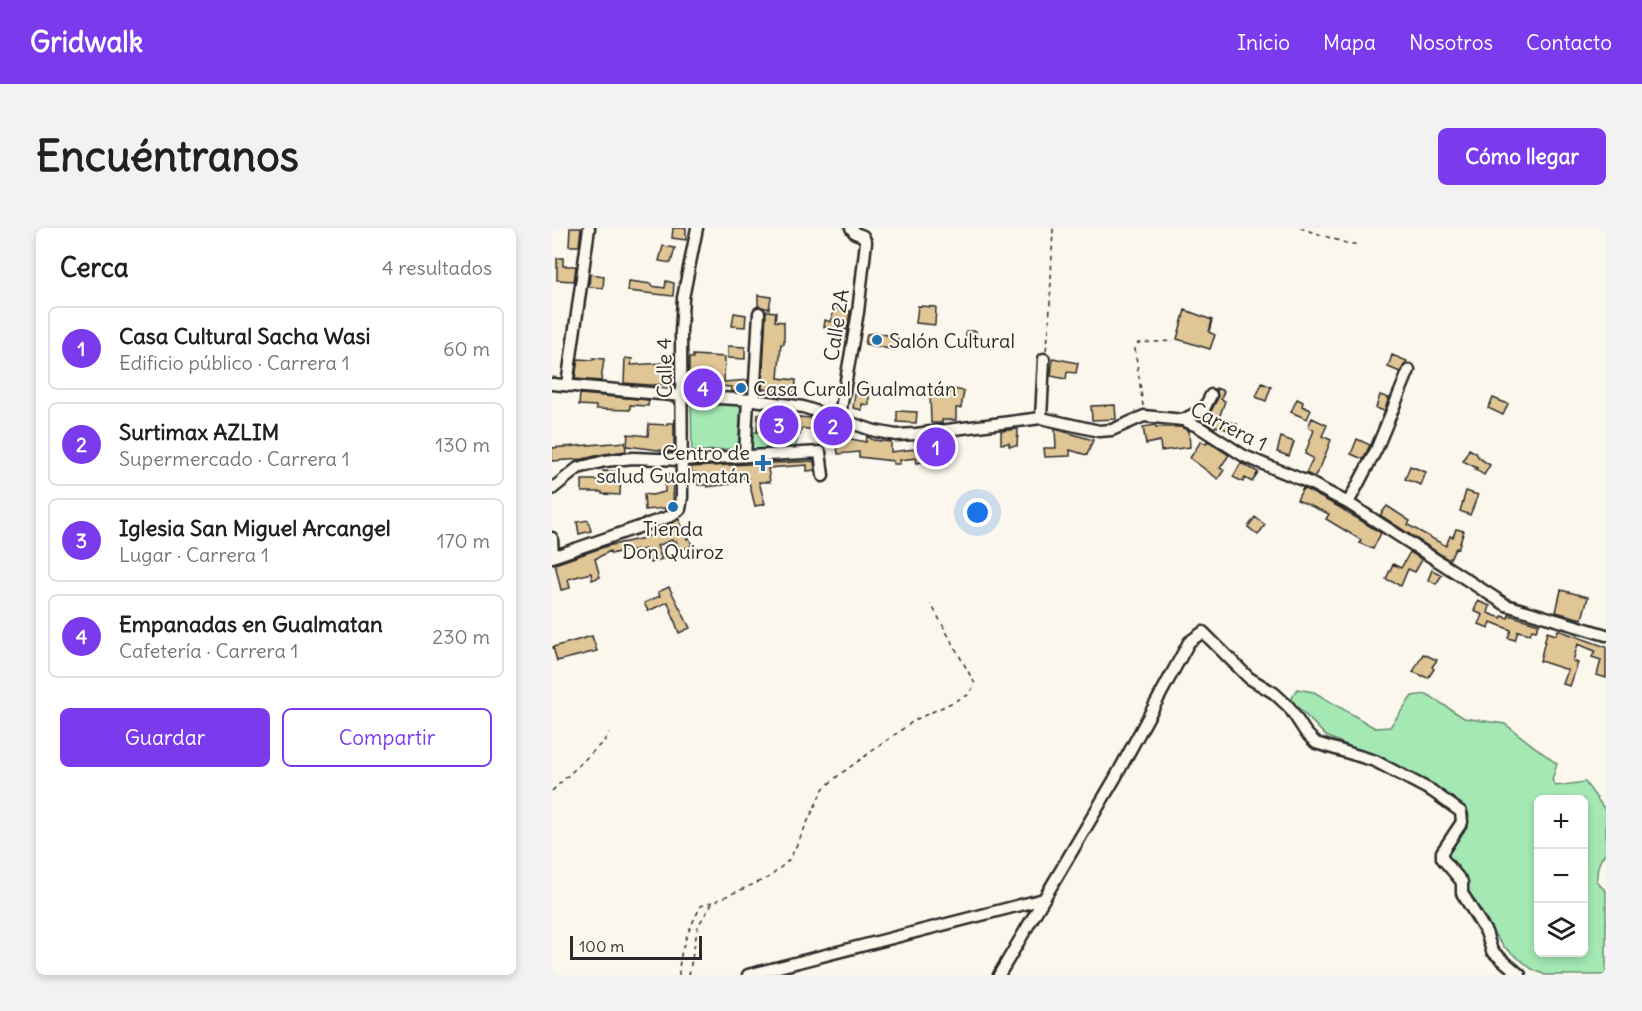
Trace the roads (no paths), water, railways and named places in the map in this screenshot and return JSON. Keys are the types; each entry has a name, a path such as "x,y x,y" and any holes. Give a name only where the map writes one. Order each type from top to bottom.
{"street":[{"path":"567,385 589,228"},
{"name":"Calle 4","path":"553,557 671,516 680,509 682,497 681,332 683,298 696,228"},
{"name":"Calle 2A","path":"839,420 858,312 866,242 863,236 855,233 851,228"},
{"path":"745,456 759,313"},
{"path":"1041,418 1044,359"},
{"path":"1348,503 1376,450 1409,370"},
{"name":"Carrera 1","path":"552,384 751,400 803,407 875,431 896,435 1041,418 1099,431 1112,430 1144,416 1184,420 1244,456 1310,483 1348,503 1506,605 1606,635"},
{"path":"1184,420 1204,409 1210,395"},
{"path":"552,489 578,468 633,458 681,460 820,452 823,476"},
{"path":"552,538 553,557"},
{"path":"999,975 1114,780 1189,642 1203,632 1249,678 1274,693 1289,707 1306,734 1316,743 1375,761 1432,791 1461,812 1462,822 1442,852 1442,858 1462,882 1462,893 1486,932 1492,951 1520,975"},
{"path":"748,975 1044,899"}],"place":[{"name":"Salón Cultural","path":"877,340"},
{"name":"Empanadas en Gualmatan","path":"703,388"},
{"name":"Casa Cural Gualmatán","path":"741,388"},
{"name":"Iglesia San Miguel Arcangel","path":"779,425"},
{"name":"Surtimax AZLIM","path":"833,426"},
{"name":"Casa Cultural Sacha Wasi","path":"936,447"},
{"name":"Centro de salud Gualmatán","path":"763,463"},
{"name":"Tienda Don Quiroz","path":"673,507"}]}
